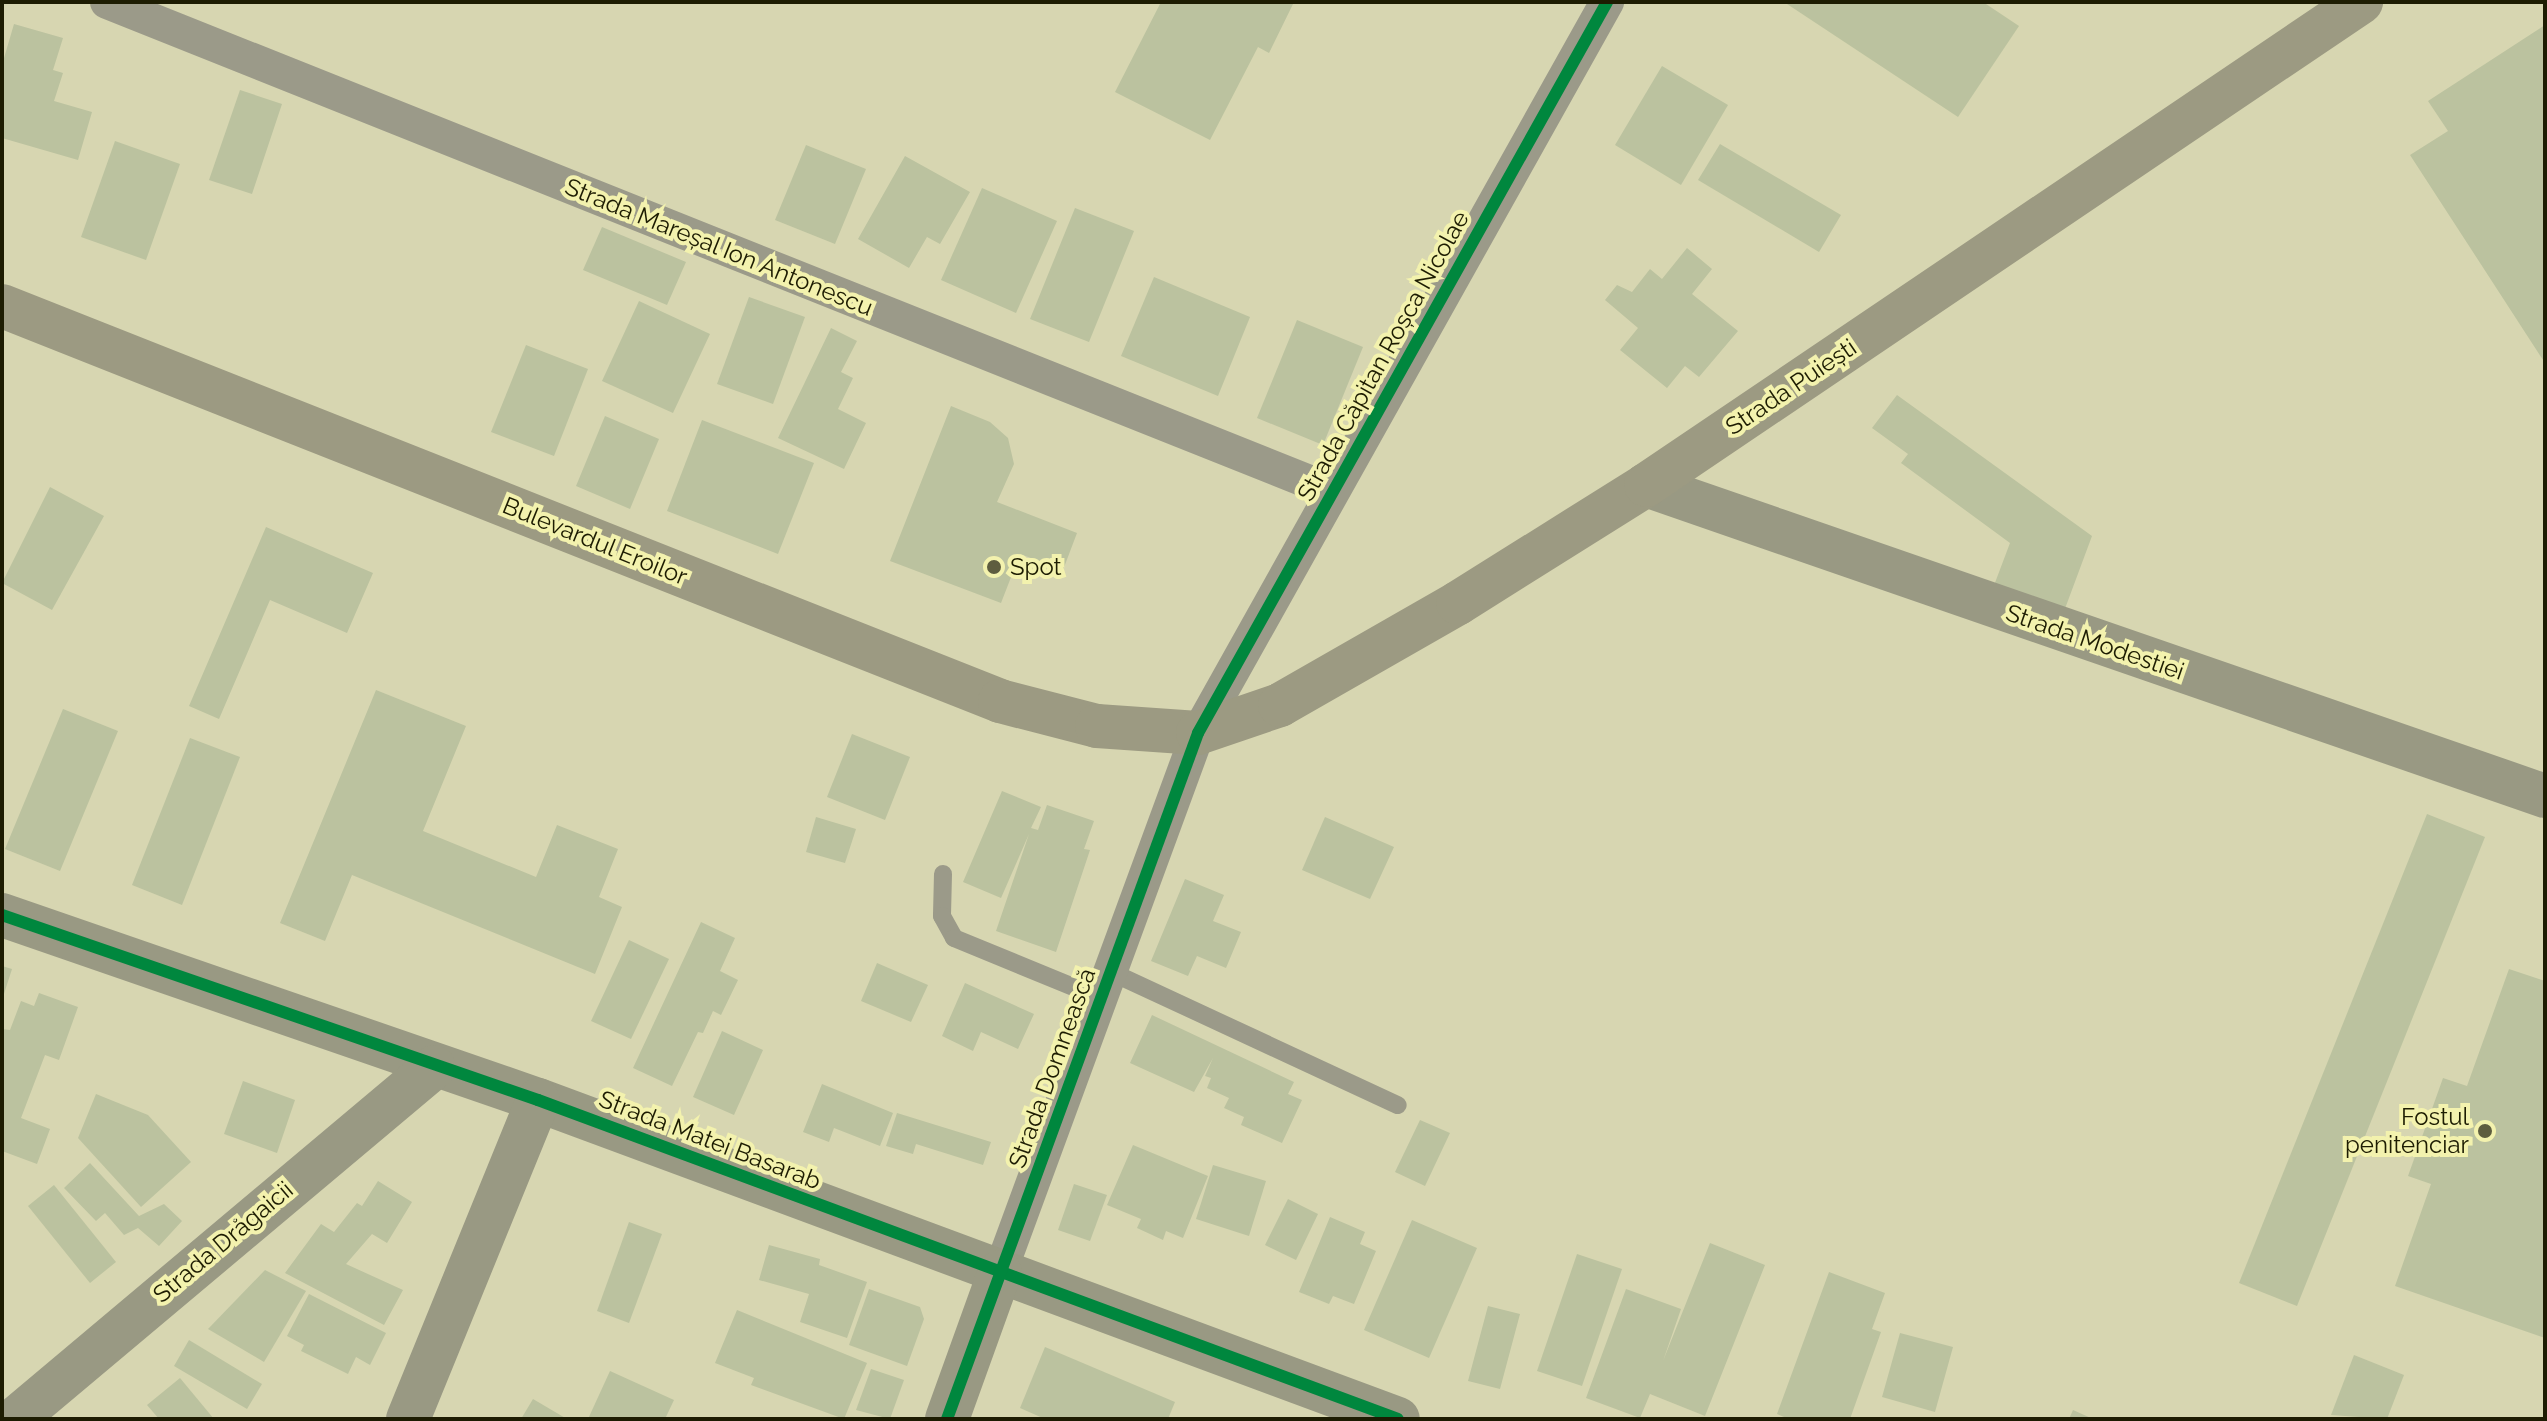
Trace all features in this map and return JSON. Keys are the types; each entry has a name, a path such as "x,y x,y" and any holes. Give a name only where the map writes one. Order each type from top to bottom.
{"main road":[{"name":"Strada Puiești","path":"1198,733 1280,705 1458,603 1646,485 2361,2"},
{"name":"Bulevardul Eroilor","path":"2,306 1000,701 1097,726 1198,733"}],"street":[{"name":"Strada Mareșal Ion Antonescu","path":"107,2 1332,491"},
{"name":"Strada Căpitan Roșca Nicolae","path":"1198,733 1607,2"},
{"name":"Strada Modestiei","path":"1646,485 2545,796"},
{"name":"Strada Domnească","path":"947,1419 1198,733"},
{"name":"Strada Matei Basarab","path":"2,915 434,1067 538,1100 1398,1419"},
{"name":"Strada Drăgaicii","path":"15,1419 434,1067"},
{"path":"408,1419 538,1100"}],"lane":[{"path":"943,874 942,916 954,938 1105,985 1398,1105"}],"building":[{"path":"1161,2 1294,2 1269,53 1258,47 1210,140 1115,92"},
{"path":"1784,2 1983,2 2019,26 1958,117"},
{"path":"14,24 63,38 53,70 63,73 54,101 92,112 78,160 2,138 2,65"},
{"path":"2545,25 2545,363 2410,155 2448,131 2428,101"},
{"path":"1662,66 1728,105 1681,185 1615,145"},
{"path":"240,90 282,104 252,194 209,180"},
{"path":"115,141 180,164 146,260 81,237"},
{"path":"1720,144 1841,215 1819,252 1698,180"},
{"path":"806,145 866,169 835,244 775,220"},
{"path":"905,156 970,192 940,244 927,237 909,268 858,239"},
{"path":"982,188 1057,221 1016,313 941,280"},
{"path":"1075,208 1134,231 1089,342 1030,319"},
{"path":"602,227 686,262 667,305 583,270"},
{"path":"1687,248 1712,269 1692,294 1738,331 1699,377 1685,366 1667,388 1620,350 1638,328 1605,300 1617,285 1632,292 1650,269 1662,279"},
{"path":"1154,277 1250,317 1218,396 1121,356"},
{"path":"749,297 805,317 773,404 717,384"},
{"path":"639,301 710,334 673,413 602,381"},
{"path":"1297,320 1363,347 1323,445 1257,418"},
{"path":"831,328 857,341 841,372 853,378 838,409 866,423 844,469 778,438"},
{"path":"526,345 588,369 554,456 491,432"},
{"path":"1897,395 2092,536 2063,614 1993,588 2010,543 1901,463 1908,454 1872,428"},
{"path":"951,406 990,422 1008,438 1014,464 997,502 1077,533 1063,570 1020,554 1001,603 890,561"},
{"path":"605,416 659,439 630,509 576,486"},
{"path":"702,420 814,463 778,554 667,511"},
{"path":"50,487 104,516 52,610 2,583"},
{"path":"266,527 373,573 347,633 270,600 219,719 189,706"},
{"path":"376,690 466,726 423,831 536,877 557,825 618,849 599,897 622,907 595,974 352,875 325,941 280,923"},
{"path":"63,709 118,731 60,871 5,849"},
{"path":"852,734 910,757 885,820 827,797"},
{"path":"190,738 240,757 182,905 132,885"},
{"path":"1002,791 1041,807 1031,828 1038,830 1047,805 1094,821 1084,849 1090,850 1056,952 996,931 1029,834 1001,898 963,882"},
{"path":"2427,814 2485,837 2297,1306 2239,1283"},
{"path":"816,817 856,829 845,863 806,852"},
{"path":"1325,817 1394,847 1370,899 1302,870"},
{"path":"1185,879 1224,895 1213,921 1241,932 1226,968 1197,956 1188,976 1151,961"},
{"path":"701,922 735,938 720,971 738,980 721,1015 713,1011 703,1033 698,1032 672,1086 633,1068"},
{"path":"629,940 669,959 631,1039 591,1021"},
{"path":"877,963 928,985 911,1022 861,1001"},
{"path":"2,966 12,969 3,997 2,997"},
{"name":"Fostul penitenciar","path":"2509,969 2545,981 2545,1338 2395,1286 2431,1184 2408,1176 2443,1078 2467,1086"},
{"path":"965,983 1034,1014 1018,1049 981,1032 973,1051 942,1036"},
{"path":"39,993 78,1007 59,1060 45,1055 21,1118 50,1129 37,1164 2,1151 2,1029 10,1030 21,1001 34,1006"},
{"path":"1152,1015 1294,1082 1288,1094 1302,1100 1282,1143 1241,1125 1244,1117 1224,1108 1229,1098 1207,1088 1211,1078 1205,1076 1213,1058 1194,1092 1130,1063"},
{"path":"722,1031 763,1050 734,1115 693,1097"},
{"path":"243,1081 295,1100 277,1153 224,1134"},
{"path":"822,1084 893,1113 880,1146 834,1128 829,1142 803,1132"},
{"path":"96,1094 148,1115 191,1162 141,1207 78,1138"},
{"path":"897,1113 991,1142 983,1165 916,1144 913,1154 886,1146"},
{"path":"1420,1120 1450,1133 1425,1186 1395,1172"},
{"path":"1133,1145 1208,1176 1183,1238 1166,1231 1163,1240 1137,1228 1141,1219 1107,1205"},
{"path":"90,1163 139,1216 164,1204 182,1221 159,1246 138,1228 124,1235 105,1213 96,1221 64,1188"},
{"path":"1213,1165 1266,1181 1249,1236 1196,1219"},
{"path":"378,1181 412,1202 387,1243 372,1234 346,1264 403,1290 384,1325 285,1273 321,1224 334,1232 357,1203 362,1206"},
{"path":"1074,1184 1107,1195 1090,1241 1058,1230"},
{"path":"54,1185 116,1262 90,1283 28,1206"},
{"path":"1288,1199 1318,1214 1296,1260 1265,1245"},
{"path":"1330,1217 1365,1232 1360,1244 1376,1251 1354,1304 1333,1296 1329,1304 1299,1292"},
{"path":"1412,1220 1477,1248 1429,1358 1364,1330"},
{"path":"629,1222 662,1234 629,1323 597,1311"},
{"path":"1710,1243 1765,1265 1705,1416 1650,1394 1640,1418 1586,1398 1626,1289 1681,1309 1663,1361"},
{"path":"769,1245 820,1259 819,1265 867,1282 847,1338 800,1322 809,1294 759,1280"},
{"path":"1577,1254 1622,1269 1582,1386 1537,1371"},
{"path":"265,1270 306,1291 264,1362 208,1329"},
{"path":"1829,1272 1885,1293 1872,1329 1881,1332 1850,1419 1789,1419 1777,1414"},
{"path":"869,1289 920,1307 924,1319 907,1366 849,1345"},
{"path":"309,1294 386,1333 370,1365 356,1357 348,1374 301,1351 304,1345 287,1336"},
{"path":"1488,1306 1520,1314 1500,1389 1468,1381"},
{"path":"737,1310 867,1363 844,1419 751,1385 754,1378 715,1363"},
{"path":"1900,1333 1953,1347 1935,1412 1882,1397"},
{"path":"189,1340 262,1384 247,1409 174,1366"},
{"path":"1045,1347 1175,1402 1168,1419 1045,1419 1020,1408"},
{"path":"2354,1355 2404,1375 2387,1419 2331,1415"},
{"path":"871,1369 904,1380 890,1419 856,1410"},
{"path":"610,1371 674,1400 665,1419 588,1419"},
{"path":"180,1378 214,1419 159,1419 147,1405"},
{"path":"533,1399 567,1419 521,1419"},
{"path":"2073,1410 2093,1419 2069,1419"}],"cycle path":[{"path":"947,1419 1198,733 1607,2"},
{"path":"2,915 538,1100 1398,1419"}],"place":[{"name":"Spot","path":"994,567"},
{"name":"Fostul penitenciar","path":"2485,1131"}]}
